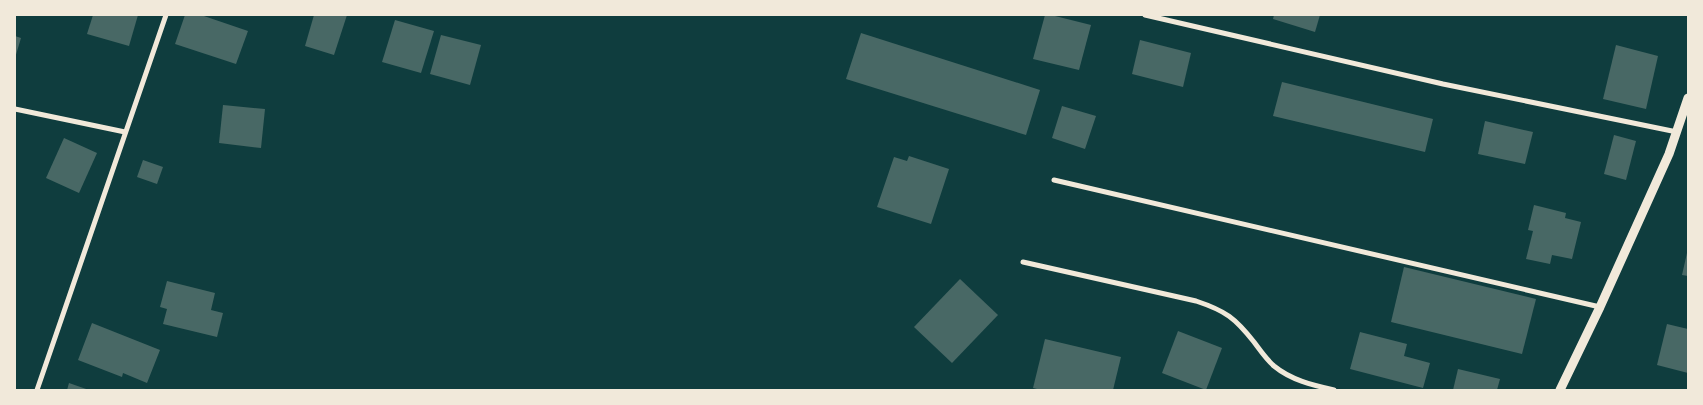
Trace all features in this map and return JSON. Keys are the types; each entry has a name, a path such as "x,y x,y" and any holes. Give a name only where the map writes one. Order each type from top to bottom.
{"street":[{"path":"36,390 166,15"},
{"path":"1145,15 1443,84 1677,132"},
{"path":"1560,390 1600,307 1669,154 1688,98"},
{"path":"15,109 126,132"},
{"path":"1054,180 1600,307"},
{"path":"1024,262 1196,301 1217,308 1235,321 1269,361 1279,369 1298,380 1334,390"}],"building":[{"path":"93,15 138,15 129,46 87,34"},
{"path":"185,15 201,15 248,31 236,64 175,44"},
{"path":"314,15 347,15 334,55 305,46"},
{"path":"1045,15 1091,25 1079,70 1033,59"},
{"path":"1274,15 1320,15 1315,32 1273,19"},
{"path":"395,20 434,31 421,73 382,62"},
{"path":"861,33 1040,90 1026,135 846,79"},
{"path":"441,35 481,45 470,85 430,74"},
{"path":"15,36 21,38 15,58"},
{"path":"1140,40 1191,53 1183,87 1132,74"},
{"path":"1616,45 1658,56 1646,109 1603,99"},
{"path":"1282,82 1433,119 1425,152 1273,116"},
{"path":"223,105 265,109 261,148 219,143"},
{"path":"1062,106 1096,116 1085,149 1052,138"},
{"path":"1485,121 1533,132 1525,164 1478,154"},
{"path":"1614,135 1636,141 1626,180 1604,174"},
{"path":"64,138 97,153 79,193 46,178"},
{"path":"909,156 949,169 931,224 877,207 894,157 907,161"},
{"path":"143,160 163,167 157,184 137,177"},
{"path":"1534,205 1566,213 1565,218 1581,222 1572,259 1552,255 1550,264 1526,259 1533,231 1528,230"},
{"path":"1688,253 1688,276 1682,275"},
{"path":"1404,267 1536,299 1522,354 1391,322"},
{"path":"960,279 998,315 952,363 914,327"},
{"path":"167,281 215,293 211,310 223,313 217,337 163,324 167,309 160,307"},
{"path":"92,323 160,350 147,383 123,373 122,377 78,360"},
{"path":"1667,324 1688,329 1688,373 1657,365"},
{"path":"1178,331 1222,348 1206,390 1162,373"},
{"path":"1360,332 1407,344 1404,356 1430,363 1423,388 1350,369"},
{"path":"1045,339 1121,357 1113,390 1041,390 1033,388"},
{"path":"1458,369 1500,379 1497,390 1453,390"},
{"path":"69,383 89,390 67,390"}]}
